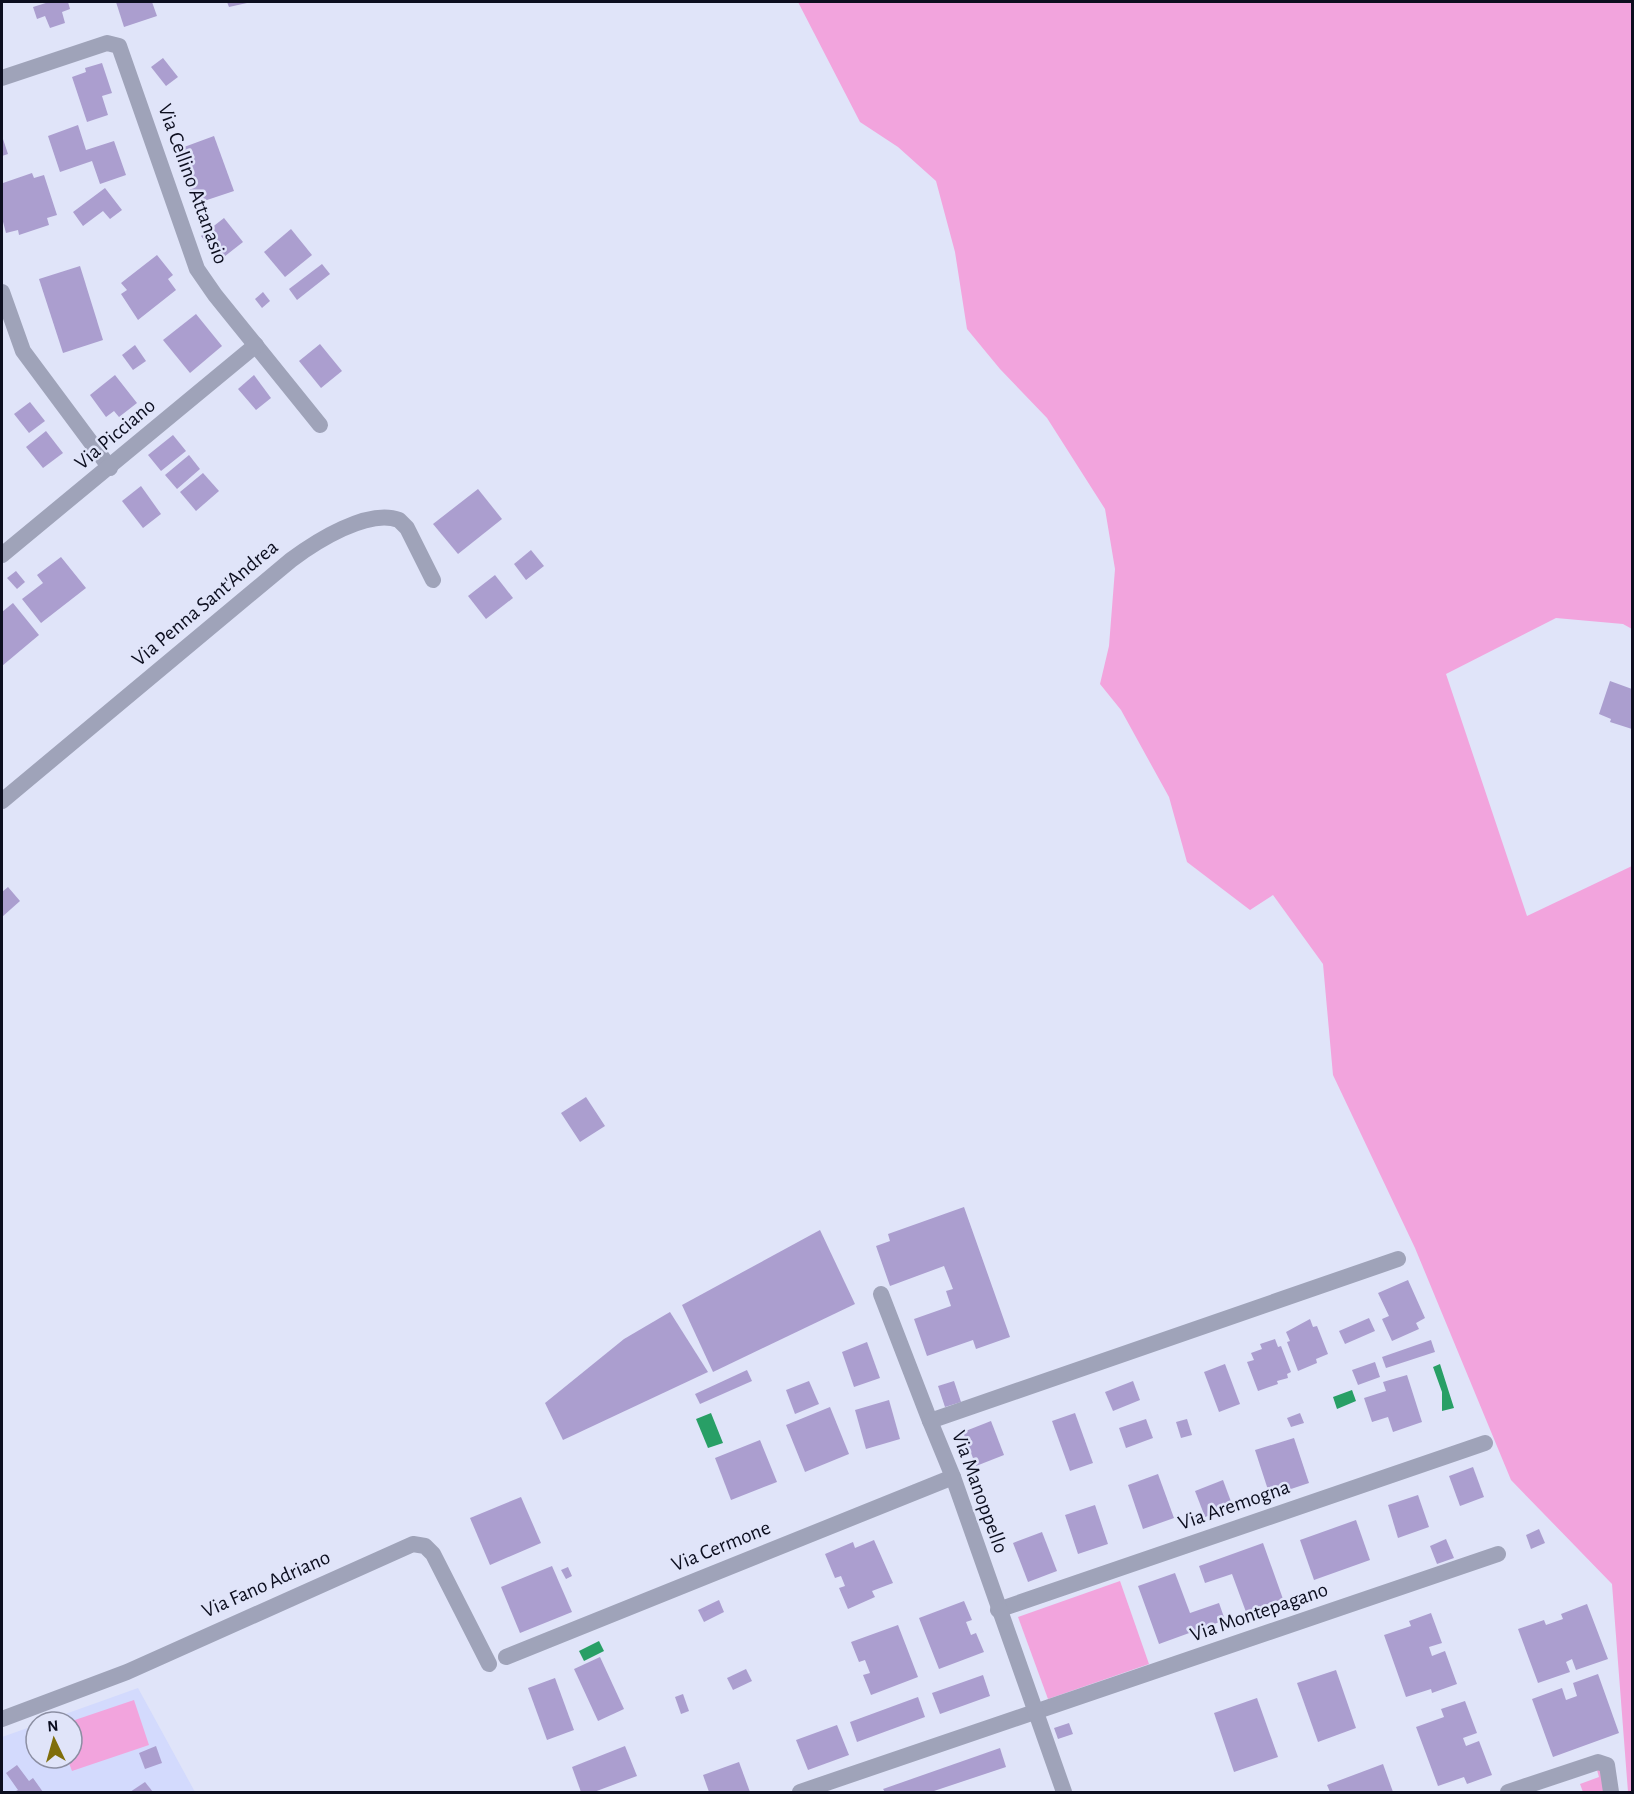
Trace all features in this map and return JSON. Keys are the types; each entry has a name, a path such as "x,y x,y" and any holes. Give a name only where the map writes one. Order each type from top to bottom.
{"street":[{"name":"Via Cellino Attanasio","path":"2,78 107,43 119,46 194,262 208,286 320,425"},
{"path":"2,292 23,351 110,468"},
{"name":"Via Picciano","path":"2,555 256,345"},
{"name":"Via Penna Sant'Andrea","path":"2,801 291,560 332,534 377,518 399,520 407,528 433,580"},
{"name":"Via Manoppello","path":"1064,1792 953,1477 930,1421 1398,1259"},
{"path":"881,1294 930,1421"},
{"name":"Via Aremogna","path":"998,1610 1485,1443"},
{"name":"Via Cermone","path":"506,1657 953,1477"},
{"name":"Via Fano Adriano","path":"2,1719 127,1672 413,1544 425,1546 433,1554 489,1664"},
{"name":"Via Montepagano","path":"1034,1712 1498,1554"},
{"path":"800,1792 1034,1712"},
{"path":"1508,1792 1598,1762 1606,1765 1609,1770 1611,1792"}],"shaded area":[{"path":"798,2 1632,2 1632,629 1623,624 1556,618 1446,674 1527,916 1632,866 1632,1792 1628,1792 1612,1584 1511,1480 1415,1248 1333,1075 1323,964 1273,895 1250,910 1187,862 1169,797 1121,710 1100,684 1109,646 1115,569 1105,509 1047,418 1000,369 967,329 955,252 936,181 898,147 860,122"},
{"path":"1440,1364 1454,1408 1442,1411 1442,1392 1433,1367"},
{"path":"1352,1390 1356,1401 1337,1409 1333,1397"},
{"path":"711,1413 723,1443 708,1448 696,1419"},
{"path":"1120,1581 1149,1664 1048,1699 1018,1617"},
{"path":"599,1641 604,1651 584,1661 579,1651"},
{"path":"138,1688 195,1792 2,1792 2,1737 24,1729 24,1770 84,1770 84,1710 77,1710"},
{"path":"134,1700 149,1745 84,1767 84,1717"},
{"path":"1606,1767 1606,1792 1583,1792 1580,1784 1599,1777 1597,1770"}],"building":[{"path":"49,2 68,2 70,9 62,12 65,23 50,28 45,16 37,19 33,7"},
{"path":"116,2 152,2 157,16 124,27"},
{"path":"227,2 246,2 247,3 229,7"},
{"path":"163,58 178,77 166,86 151,67"},
{"path":"102,63 112,93 102,96 108,115 87,122 72,77 86,72 85,68"},
{"path":"78,125 86,150 114,141 126,175 100,184 92,161 60,172 48,136"},
{"path":"2,136 8,154 2,156"},
{"path":"214,136 234,191 195,204 176,150"},
{"path":"32,173 34,178 44,175 57,215 47,218 49,225 19,235 18,230 6,233 2,218 3,183"},
{"path":"105,188 122,210 110,219 103,211 83,226 73,212"},
{"path":"224,218 243,242 220,260 201,236"},
{"path":"291,229 312,255 285,277 264,252"},
{"path":"157,255 173,275 168,279 176,290 138,320 121,294 127,290 121,283"},
{"path":"322,264 330,274 297,300 289,289"},
{"path":"80,266 103,340 63,353 39,279"},
{"path":"263,292 270,301 262,308 255,299"},
{"path":"196,314 222,346 190,373 163,340"},
{"path":"320,344 342,371 321,388 299,361"},
{"path":"135,345 146,361 133,370 122,355"},
{"path":"115,375 137,403 119,417 114,411 106,417 90,395"},
{"path":"254,375 271,398 256,410 238,389"},
{"path":"30,402 45,421 29,433 14,414"},
{"path":"46,431 63,453 43,468 26,447"},
{"path":"173,435 186,451 161,471 148,455"},
{"path":"189,455 200,469 177,489 165,475"},
{"path":"203,473 219,491 196,511 180,492"},
{"path":"141,486 161,514 143,528 122,501"},
{"path":"478,489 502,519 458,554 433,524"},
{"path":"531,550 544,566 526,580 514,564"},
{"path":"61,557 86,588 41,623 22,599 43,583 37,575"},
{"path":"16,571 25,582 17,589 7,578"},
{"path":"495,575 513,598 486,619 468,596"},
{"path":"13,603 39,635 2,666 2,612"},
{"path":"1610,681 1632,689 1632,729 1610,722 1611,719 1599,714"},
{"path":"8,887 20,901 2,917 2,892"},
{"path":"586,1097 605,1126 580,1142 561,1113"},
{"path":"964,1207 1010,1337 976,1349 973,1340 927,1356 914,1319 951,1306 946,1291 953,1289 944,1266 890,1286 876,1246 890,1241 888,1234"},
{"path":"820,1230 855,1304 713,1372 682,1305"},
{"path":"1408,1280 1425,1318 1416,1323 1419,1329 1392,1341 1382,1319 1389,1316 1378,1293"},
{"path":"670,1312 708,1372 563,1440 545,1403 624,1339"},
{"path":"1369,1318 1375,1331 1345,1344 1339,1331"},
{"path":"1310,1319 1313,1327 1317,1326 1328,1354 1316,1359 1317,1363 1298,1371 1287,1342 1290,1341 1286,1332"},
{"path":"1275,1339 1278,1347 1281,1346 1291,1372 1287,1374 1288,1378 1277,1381 1278,1384 1258,1391 1247,1362 1254,1360 1251,1353 1262,1349 1260,1344"},
{"path":"1431,1340 1435,1352 1386,1368 1382,1357"},
{"path":"867,1342 880,1378 854,1387 842,1352"},
{"path":"1375,1362 1380,1377 1358,1385 1352,1370"},
{"path":"1225,1364 1240,1404 1219,1412 1204,1372"},
{"path":"747,1370 752,1381 700,1404 695,1394"},
{"path":"1407,1375 1422,1422 1393,1432 1388,1417 1372,1422 1364,1398 1386,1391 1383,1382"},
{"path":"809,1381 819,1404 795,1414 786,1390"},
{"path":"954,1381 961,1402 945,1407 938,1386"},
{"path":"1133,1381 1140,1400 1113,1411 1105,1392"},
{"path":"889,1400 900,1439 866,1449 855,1410"},
{"path":"830,1407 849,1454 805,1472 786,1425"},
{"path":"1075,1413 1093,1463 1070,1471 1052,1421"},
{"path":"1300,1413 1304,1423 1291,1427 1287,1418"},
{"path":"1146,1419 1153,1438 1126,1448 1119,1428"},
{"path":"1187,1419 1192,1435 1181,1438 1176,1422"},
{"path":"991,1421 1004,1455 976,1466 963,1432"},
{"path":"1294,1438 1309,1483 1270,1496 1255,1450"},
{"path":"760,1440 777,1482 731,1500 715,1458"},
{"path":"1473,1467 1484,1497 1460,1506 1449,1476"},
{"path":"1158,1474 1174,1518 1143,1529 1128,1485"},
{"path":"1223,1480 1233,1507 1205,1517 1195,1491"},
{"path":"1418,1495 1429,1527 1398,1538 1388,1505"},
{"path":"521,1497 541,1543 490,1565 470,1518"},
{"path":"1095,1505 1108,1544 1078,1554 1065,1515"},
{"path":"1356,1520 1370,1560 1314,1580 1300,1540"},
{"path":"1539,1529 1545,1543 1531,1549 1526,1535"},
{"path":"1042,1532 1057,1571 1028,1582 1013,1543"},
{"path":"1446,1539 1454,1558 1437,1564 1430,1546"},
{"path":"874,1540 893,1583 872,1591 875,1597 848,1609 839,1588 845,1586 841,1576 835,1578 825,1554 853,1542 855,1548"},
{"path":"1263,1543 1283,1599 1246,1612 1232,1574 1205,1583 1199,1566"},
{"path":"552,1566 572,1612 520,1633 501,1587"},
{"path":"568,1567 572,1576 566,1579 561,1570"},
{"path":"1175,1573 1190,1613 1219,1603 1225,1620 1159,1644 1138,1586"},
{"path":"719,1600 724,1612 704,1622 698,1610"},
{"path":"964,1601 972,1620 966,1622 971,1635 976,1633 984,1652 939,1669 919,1618"},
{"path":"1587,1604 1608,1659 1576,1670 1572,1659 1566,1662 1570,1672 1538,1683 1518,1629 1544,1620 1546,1625 1563,1619 1561,1614"},
{"path":"1431,1613 1442,1643 1429,1647 1432,1656 1445,1651 1457,1684 1432,1693 1431,1689 1406,1697 1384,1635 1411,1626 1409,1621"},
{"path":"898,1625 918,1677 871,1695 863,1675 870,1673 865,1660 859,1662 851,1642"},
{"path":"600,1657 624,1709 598,1721 574,1669"},
{"path":"746,1669 752,1681 733,1690 727,1678"},
{"path":"1336,1670 1356,1728 1318,1742 1297,1683"},
{"path":"1598,1674 1619,1733 1553,1757 1532,1699 1562,1688 1566,1700 1577,1696 1573,1683"},
{"path":"983,1675 990,1696 940,1714 932,1693"},
{"path":"555,1678 574,1730 547,1740 528,1688"},
{"path":"683,1694 689,1711 681,1714 675,1697"},
{"path":"918,1697 925,1717 857,1742 850,1722"},
{"path":"1257,1698 1278,1757 1234,1772 1214,1713"},
{"path":"1465,1701 1477,1733 1463,1738 1466,1746 1479,1741 1492,1775 1467,1784 1464,1777 1438,1786 1416,1727 1444,1717 1441,1709"},
{"path":"1069,1723 1073,1734 1058,1739 1054,1728"},
{"path":"837,1725 849,1755 808,1770 796,1740"},
{"path":"156,1746 162,1763 145,1769 139,1753"},
{"path":"625,1746 637,1776 594,1792 581,1792 572,1767"},
{"path":"1000,1748 1006,1767 931,1792 885,1792 883,1789"},
{"path":"739,1762 750,1792 709,1792 703,1775"},
{"path":"1383,1764 1393,1792 1330,1792 1327,1785"},
{"path":"17,1765 29,1781 33,1778 43,1792 14,1792 18,1790 6,1773"},
{"path":"145,1782 153,1792 130,1792"}]}
